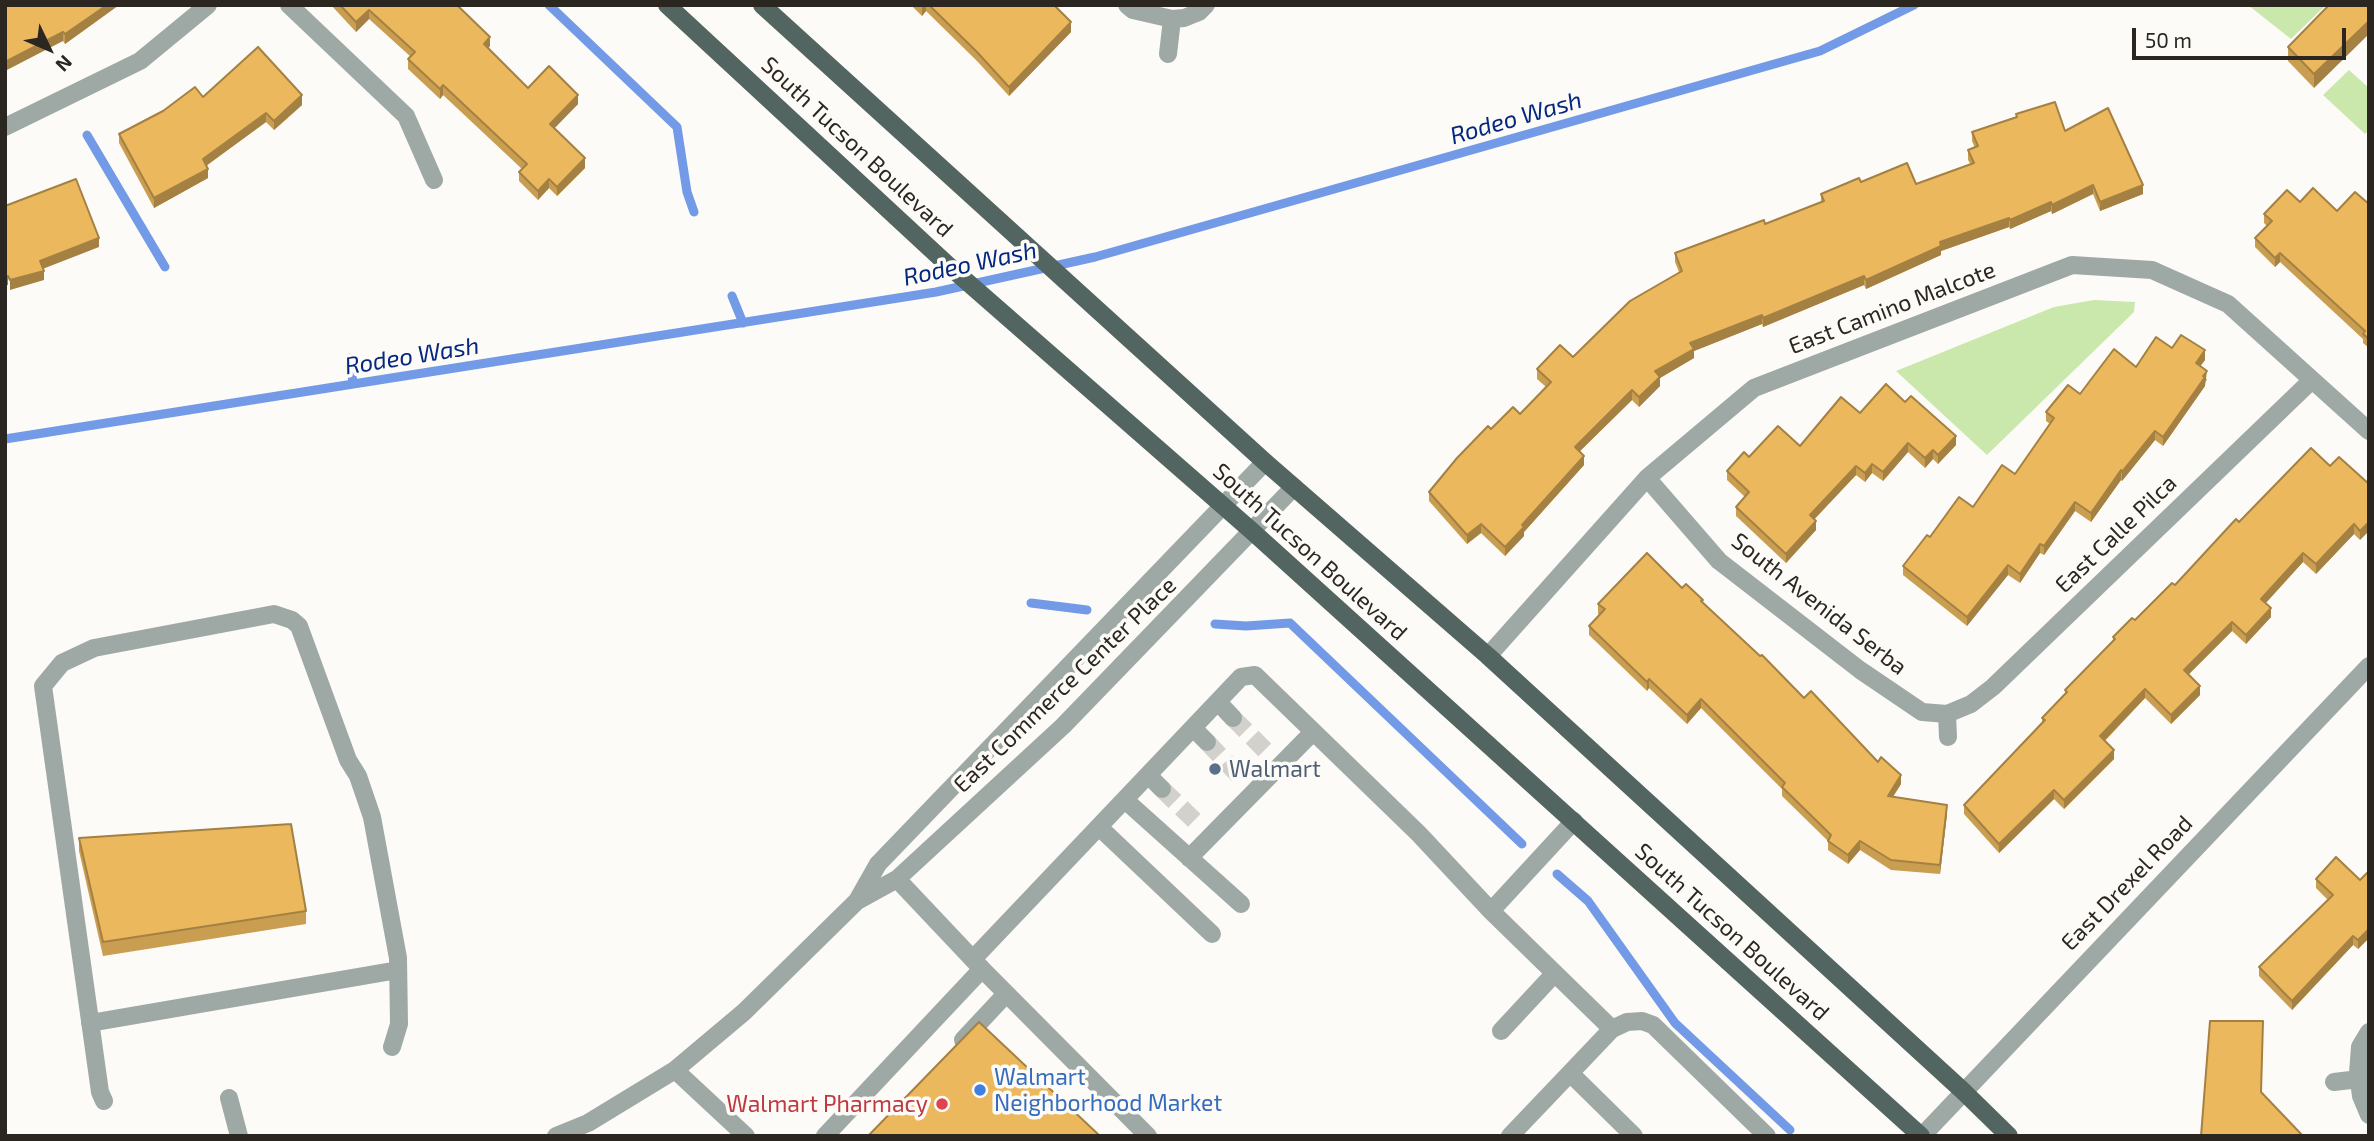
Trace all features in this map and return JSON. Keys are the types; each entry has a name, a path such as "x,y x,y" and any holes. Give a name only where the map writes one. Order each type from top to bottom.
{"main road":[{"name":"South Tucson Boulevard","path":"667,5 949,266 1253,532 1922,1136"},
{"name":"South Tucson Boulevard","path":"762,5 985,211 1030,247 1265,462 1488,656 2009,1136"}],"street":[{"path":"5,127 141,61 208,5"},
{"path":"289,5 406,116 434,180"},
{"path":"1127,5 1133,10 1172,19 1192,15 1206,5"},
{"path":"1168,54 1172,19"},
{"name":"East Camino Malcote","path":"1488,656 1647,478 1754,388 2072,265 2152,270 2228,304 2369,431"},
{"name":"East Calle Pilca","path":"1947,714 1970,704 1993,687 2312,380"},
{"name":"East Commerce Center Place","path":"857,901 878,864 1265,462"},
{"name":"South Avenida Serba","path":"1647,478 1719,561 1860,670 1922,712 1947,714"},
{"name":"East Commerce Center Place","path":"556,1136 588,1123 675,1070 744,1012 857,901 897,879 1063,726 1294,487"},
{"path":"104,1101 100,1093 43,686 62,663 94,648 274,614 292,620 299,626 372,817 398,970 400,1024 391,1047"},
{"name":"East Drexel Road","path":"1922,1136 2369,666"},
{"path":"825,1136 1099,827 1241,677 1255,676 1419,834 1491,911 1612,1029"},
{"path":"1218,702 1233,718"},
{"path":"1947,714 1948,737"},
{"path":"1193,728 1207,742"},
{"path":"1189,858 1205,830 1274,760 1313,732"},
{"path":"1148,775 1162,789"},
{"path":"1125,800 1241,904"},
{"path":"1491,911 1574,821"},
{"path":"1099,827 1212,934"},
{"path":"897,879 1147,1136"},
{"path":"90,1023 398,970"},
{"path":"1501,1031 1554,974"},
{"path":"948,1055 1006,994"},
{"path":"1510,1136 1612,1029 1628,1022 1642,1021 1653,1025 1767,1136"},
{"path":"2369,1032 2360,1046 2358,1076 2361,1096 2369,1115"},
{"path":"675,1070 746,1136"},
{"path":"1570,1073 1634,1136"},
{"path":"2334,1082 2358,1076"},
{"path":"229,1098 239,1136"}],"green space":[{"path":"2248,5 2326,5 2291,39"},
{"path":"2349,70 2369,88 2369,130 2365,134 2323,95"},
{"path":"2094,300 2135,302 2134,312 1987,455 1896,371 2054,307"}],"building":[{"path":"5,5 107,5 65,34 63,32 5,62"},
{"path":"340,5 457,5 490,37 484,44 528,88 549,66 578,95 550,124 585,158 557,187 549,179 538,191 519,172 527,164 443,85 440,89 408,59 415,52 369,10 356,22"},
{"path":"929,5 1054,5 1071,22 1009,87"},
{"path":"2329,5 2369,5 2369,21 2314,74 2288,47"},
{"path":"258,47 302,95 274,121 266,113 203,159 208,169 154,198 119,134 163,111 195,87 203,97"},
{"path":"2055,102 2065,131 2108,108 2143,185 2100,202 2093,185 2052,205 2051,202 2010,220 2009,218 1940,242 1941,246 1866,280 1864,276 1763,318 1762,315 1690,343 1694,349 1655,371 1660,377 1639,397 1632,390 1575,447 1584,456 1505,547 1481,524 1467,535 1429,492 1488,426 1491,429 1513,407 1520,414 1551,382 1537,369 1560,345 1573,357 1630,301 1682,271 1675,253 1764,220 1765,224 1824,201 1821,194 1859,178 1861,182 1907,163 1916,184 1974,163 1968,150 1978,146 1972,132"},
{"path":"76,179 99,238 40,261 44,271 10,280 8,276 5,277 5,206"},
{"path":"2313,188 2337,211 2355,192 2369,204 2369,339 2363,334 2365,331 2280,253 2275,258 2255,238 2272,221 2264,214 2287,190 2300,202"},
{"path":"2181,335 2205,350 2196,363 2207,371 2203,376 2205,377 2163,437 2155,431 2122,472 2121,470 2091,513 2075,502 2044,546 2040,544 2020,574 2008,565 1967,617 1903,566 1927,535 1930,537 1959,497 1973,507 2002,465 2015,474 2054,418 2046,412 2068,385 2080,394 2114,349 2136,367 2156,337 2172,348"},
{"path":"1886,384 1905,402 1911,396 1956,436 1938,455 1933,450 1925,458 1908,443 1883,472 1872,464 1865,473 1856,466 1810,515 1816,521 1786,554 1736,507 1749,492 1727,471 1744,452 1749,457 1778,426 1800,446 1841,397 1860,413"},
{"path":"2311,448 2330,466 2339,457 2369,484 2369,522 2360,531 2354,524 2316,564 2303,553 2261,599 2271,608 2246,635 2232,622 2184,670 2200,686 2171,715 2145,689 2100,736 2114,750 2064,800 2054,790 1999,844 1964,805 2045,720 2042,718 2067,692 2065,690 2115,639 2113,637 2132,618 2135,620 2172,583 2175,585 2236,519 2239,522"},
{"path":"1647,553 1682,588 1686,584 1804,698 1811,691 1878,762 1881,757 1901,775 1888,796 1947,805 1940,865 1891,860 1860,841 1848,855 1828,841 1831,835 1782,787 1785,783 1701,699 1687,715 1649,679 1647,682 1589,626 1605,609 1598,604"},
{"path":"291,824 306,911 103,942 79,838"},
{"path":"2336,857 2360,880 2369,871 2369,929 2358,940 2353,936 2292,1001 2259,967 2333,895 2316,879"},
{"path":"2210,1021 2263,1021 2261,1092 2303,1136 2201,1136"},
{"name":"Walmart Neighborhood Market","path":"979,1022 1100,1136 868,1136"}],"waterway":[{"path":"549,5 677,127 687,192 694,212"},
{"name":"Rodeo Wash","path":"5,439 936,292 1095,257 1820,51 1914,5"},
{"path":"87,135 165,267"},
{"path":"732,296 743,323"},
{"path":"350,358 353,384"},
{"path":"1031,603 1087,610"},
{"path":"1215,624 1246,626 1290,623 1522,844"},
{"path":"1557,874 1588,901 1675,1023 1790,1130"}],"tunnel":[{"path":"1233,718 1268,753"},
{"path":"1207,742 1243,780"},
{"path":"1162,789 1198,824"}],"place":[{"name":"Walmart","path":"1215,769"},
{"name":"Walmart Neighborhood Market","path":"980,1090"},
{"name":"Walmart Pharmacy","path":"942,1104"}]}
